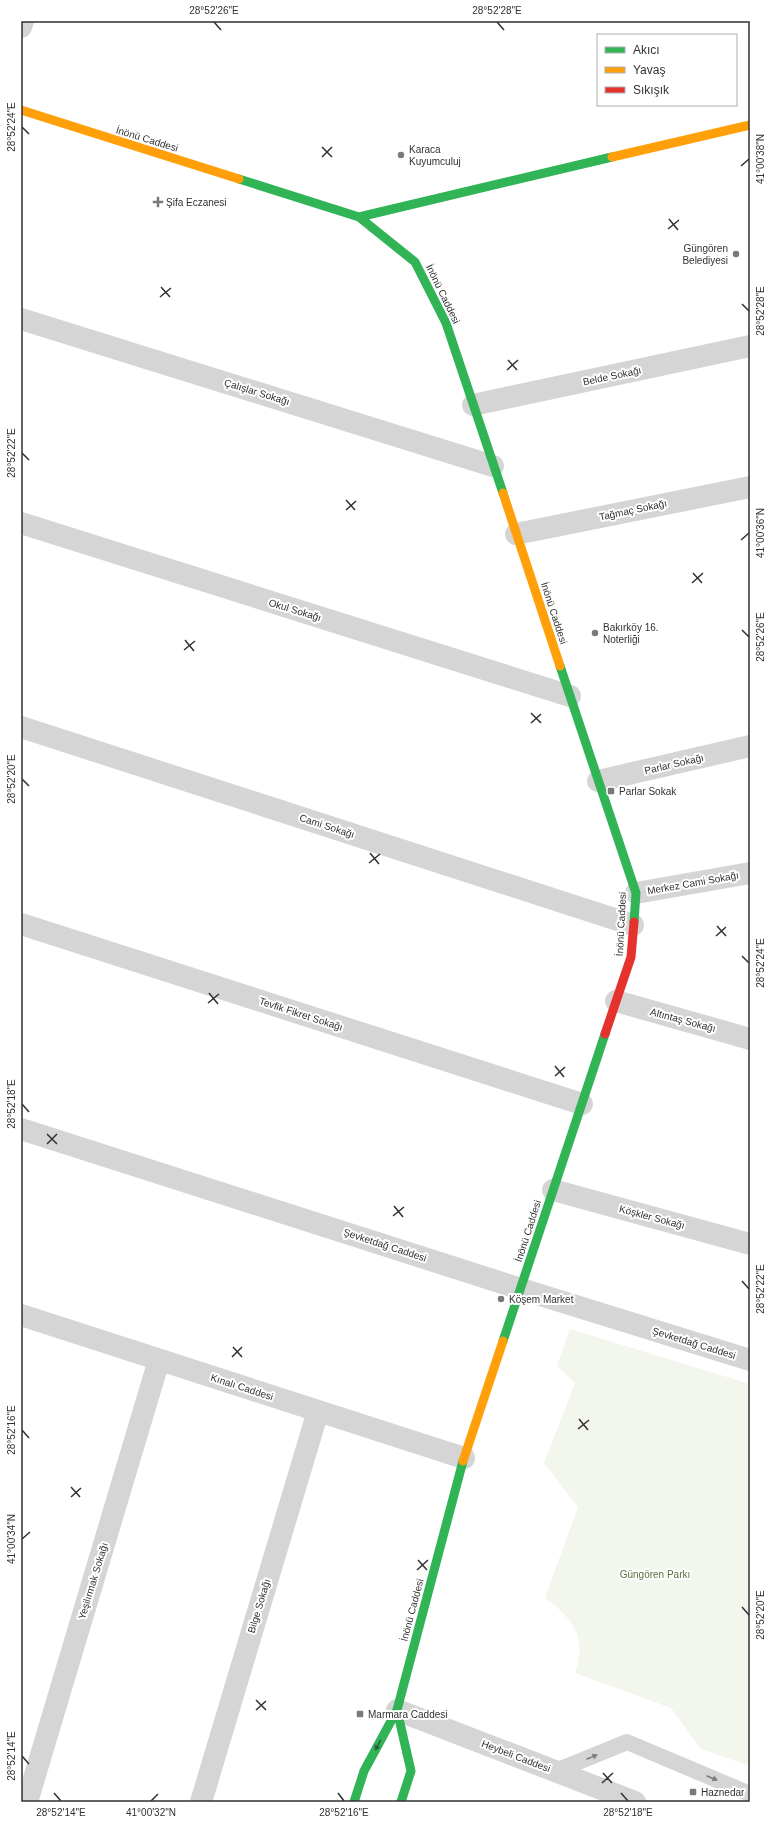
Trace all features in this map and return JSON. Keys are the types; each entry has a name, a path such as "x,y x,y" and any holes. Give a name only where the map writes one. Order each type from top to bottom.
{"street":[{"path":"21,27 23,21"},
{"name":"İnönü Caddesi","path":"21,110 359,217 415,262 446,323 636,893 631,957 464,1458 396,1710"},
{"path":"359,217 750,125"},
{"name":"Çalışlar Sokağı","path":"21,318 494,466"},
{"name":"Belde Sokağı","path":"473,405 750,346"},
{"name":"Tağmaç Sokağı","path":"516,534 750,486"},
{"name":"Okul Sokağı","path":"21,524 570,696"},
{"name":"Cami Sokağı","path":"21,727 633,925"},
{"name":"Parlar Sokağı","path":"598,781 750,746"},
{"name":"Merkez Cami Sokağı","path":"636,893 750,873"},
{"name":"Tevfik Fikret Sokağı","path":"21,924 582,1104"},
{"name":"Altıntaş Sokağı","path":"616,1002 750,1038"},
{"name":"Şevketdağ Caddesi","path":"21,1129 521,1289 750,1360"},
{"name":"Köşkler Sokağı","path":"553,1190 750,1244"},
{"name":"Kınalı Caddesi","path":"21,1315 464,1458"},
{"name":"Yeşilırmak Sokağı","path":"27,1802 159,1360"},
{"name":"Bilge Sokağı","path":"201,1802 318,1411"},
{"path":"354,1802 364,1771 396,1710"},
{"path":"396,1710 411,1771 402,1802"},
{"name":"Heybeli Caddesi","path":"396,1710 635,1802"}],"lane":[{"path":"556,1771 627,1742 750,1794"}],"green space":[{"name":"Güngören Parkı","path":"570,1329 750,1384 750,1766 701,1749 671,1708 575,1673 579,1649 575,1630 564,1614 545,1598 578,1507 544,1463 575,1383 557,1366"}],"traffic: fast":[{"path":"359,217 612,157"},
{"path":"239,179 359,217 415,262 446,323 503,493"},
{"path":"560,666 636,893 634,922"},
{"path":"503,1341 605,1034"},
{"path":"354,1802 364,1771 397,1710 463,1461"},
{"path":"397,1710 411,1771 401,1802"}],"traffic: slow":[{"path":"21,110 239,179"},
{"path":"612,157 750,125"},
{"path":"503,493 560,666"},
{"path":"463,1461 503,1341"}],"traffic: jam":[{"path":"605,1034 631,957 634,922"}],"place":[{"name":"Karaca Kuyumculuj","path":"401,155"},
{"name":"Şifa Eczanesi","path":"158,202"},
{"name":"Güngören Belediyesi","path":"736,254"},
{"name":"Bakırköy 16. Noterliği","path":"595,633"},
{"name":"Parlar Sokak","path":"611,791"},
{"name":"Köşem Market","path":"501,1299"},
{"name":"Marmara Caddesi","path":"360,1714"},
{"name":"Haznedar","path":"693,1792"}]}
